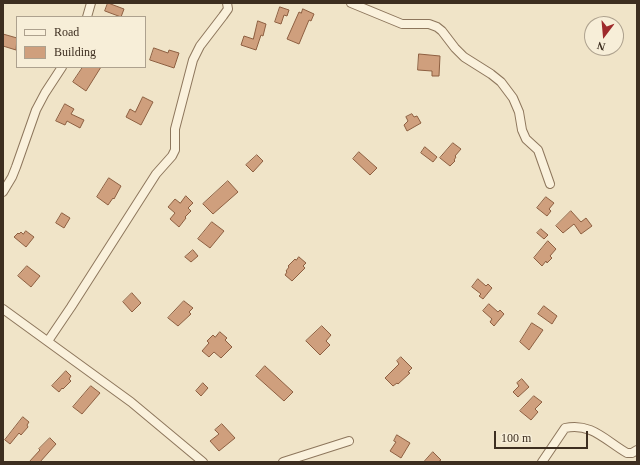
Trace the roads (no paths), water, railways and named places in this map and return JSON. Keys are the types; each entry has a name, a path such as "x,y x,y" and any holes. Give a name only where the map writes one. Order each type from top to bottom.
{"street":[{"path":"87,16 91,3"},
{"path":"48,341 156,174 172,156 175,144 175,129 193,60 200,46 228,9 227,3"},
{"path":"351,3 402,24 429,24 437,27 464,57 501,82 513,98 526,139 538,150 550,184"},
{"path":"3,192 14,172 38,106 61,68"},
{"path":"3,309 131,402 203,462"},
{"path":"542,462 565,428 575,426 594,431 627,453 632,453 637,450"},
{"path":"283,462 349,441"}]}
